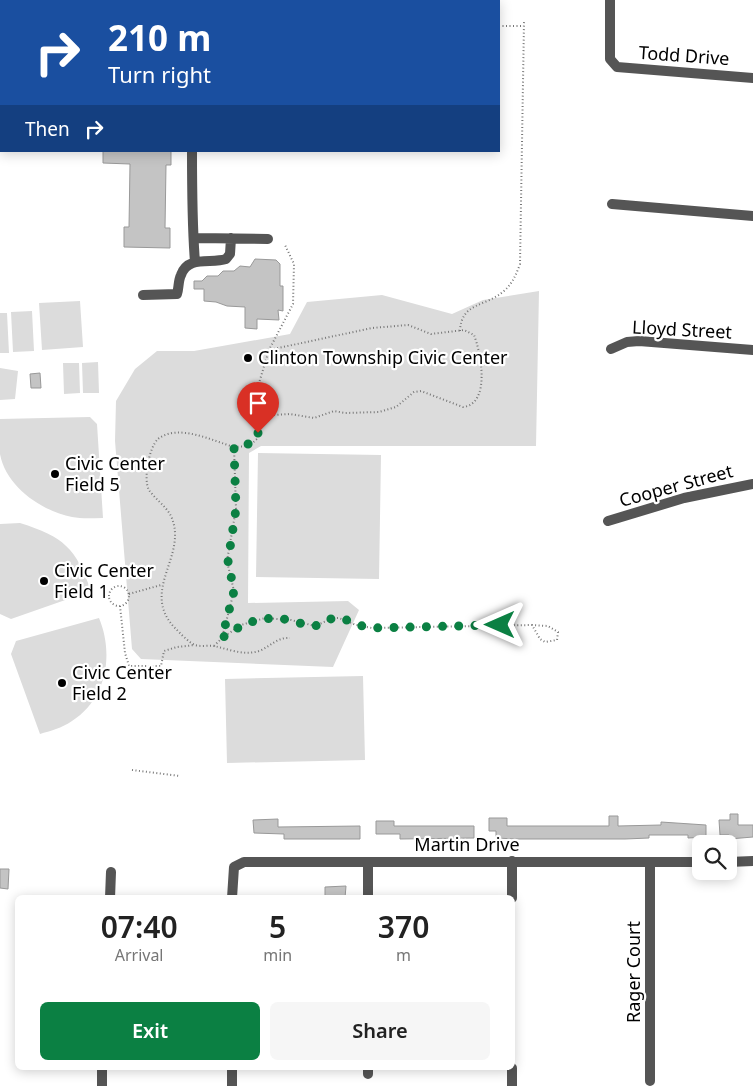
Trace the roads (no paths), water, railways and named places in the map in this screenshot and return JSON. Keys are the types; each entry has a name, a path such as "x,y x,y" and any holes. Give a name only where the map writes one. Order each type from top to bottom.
{"street":[{"name":"Todd Drive","path":"610,0 610,53 613,64 620,68 753,78"},
{"path":"192,152 192,225 195,238 195,262"},
{"path":"612,204 753,216"},
{"path":"195,238 268,239"},
{"path":"143,295 177,294 182,272 195,262 226,260 230,254 231,238"},
{"name":"Lloyd Street","path":"611,349 627,342 639,341 753,350"},
{"name":"Cooper Street","path":"608,521 684,498 753,484"},
{"path":"512,861 512,895"},
{"name":"Martin Drive","path":"232,895 234,867 244,862 692,862"},
{"path":"368,862 368,895"},
{"name":"Rager Court","path":"650,862 650,1081"},
{"path":"737,862 753,862"},
{"path":"110,895 111,872"},
{"path":"102,1070 102,1086"},
{"path":"232,1070 232,1086"},
{"path":"512,1070 512,1086"}],"place":[{"name":"Clinton Township Civic Center","path":"248,358"},
{"name":"Civic Center Field 5","path":"55,474"},
{"name":"Civic Center Field 1","path":"44,581"},
{"name":"Civic Center Field 2","path":"62,683"}]}
